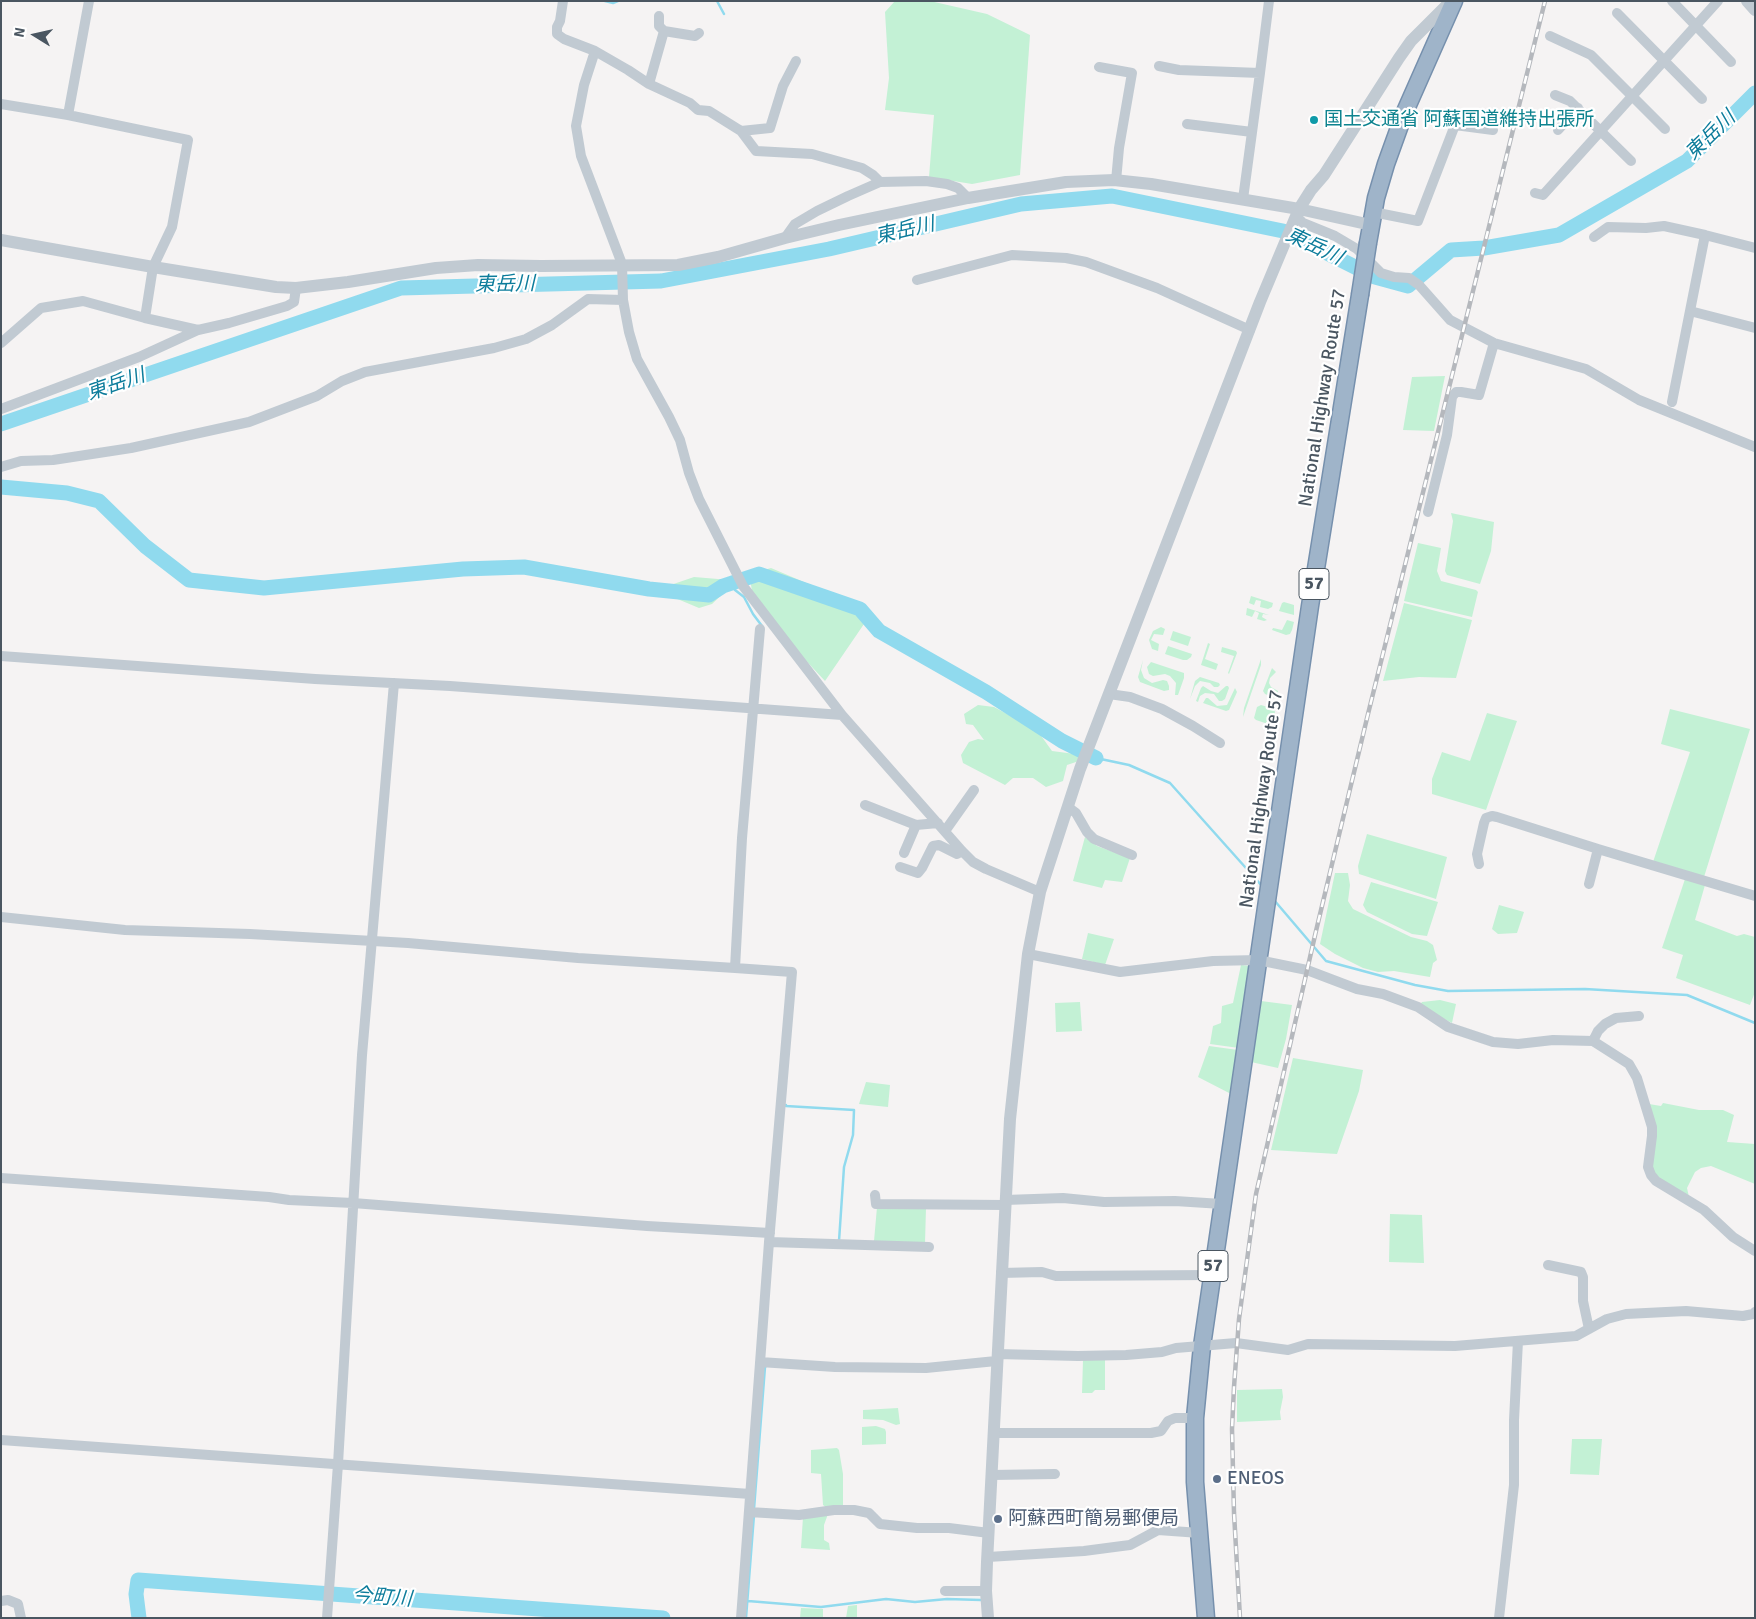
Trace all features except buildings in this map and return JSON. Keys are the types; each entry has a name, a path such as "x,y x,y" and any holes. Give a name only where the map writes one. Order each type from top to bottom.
{"highway":[{"name":"National Highway Route 57","path":"1206,1618 1195,1482 1195,1418 1202,1346 1310,606 1372,218 1386,164 1404,114 1453,1"}],"street":[{"path":"68,116 89,1"},
{"path":"563,1 556,34 595,51 649,84 690,103 698,110 709,111 741,131 756,151 812,154 862,168 880,182"},
{"path":"1243,199 1269,1"},
{"path":"988,1618 986,1591 991,1475 1010,1119 1028,954 1040,892 1080,769 1296,215 1411,41 1453,1"},
{"path":"1672,1 1731,62"},
{"path":"1535,193 1543,195 1718,1"},
{"path":"1748,1 1755,10"},
{"path":"1617,12 1702,99"},
{"path":"659,16 659,26 664,31 696,36 699,33"},
{"path":"649,84 664,31"},
{"path":"1550,36 1591,55 1665,129"},
{"path":"1411,41 1424,42 1431,54"},
{"path":"595,51 584,85 576,126 581,156 622,264 623,300 629,332 637,359 680,440 689,473 699,499 735,571 754,602 842,715 962,851 973,862 986,869 1040,892"},
{"path":"741,131 770,128 783,86 796,61"},
{"path":"1159,66 1179,70 1220,73 1260,73"},
{"path":"1099,67 1132,72 1118,148 1116,181"},
{"path":"1555,94 1570,100 1631,161"},
{"path":"1,104 188,140 172,227 154,267 145,318"},
{"path":"1558,130 1578,108"},
{"path":"1187,124 1252,132"},
{"path":"1,240 276,287 296,288 444,267 478,265 678,265 718,257 786,238 968,198 1066,182 1116,181 1151,184 1243,199 1296,215 1418,221 1455,125 1493,130"},
{"path":"786,238 795,224 817,211 880,182 926,181 948,184 958,188 968,198"},
{"path":"1296,215 1303,223 1335,236 1357,249 1381,273 1394,277 1408,278 1419,285 1450,320 1494,343 1586,369 1639,400 1755,447"},
{"path":"1594,238 1608,227 1646,228 1664,226 1755,248"},
{"path":"1672,402 1705,235"},
{"path":"917,280 1012,255 1066,258 1086,262 1157,288 1250,330"},
{"path":"1,409 139,357 198,330 287,306 294,302 296,288"},
{"path":"1,467 21,461 53,460 131,448 249,422 317,396 342,381 365,372 486,350 526,339 552,325 588,299 623,300"},
{"path":"1,343 41,308 83,301 198,330"},
{"path":"1690,311 1755,328"},
{"path":"1428,512 1446,435 1452,397 1456,392 1479,395 1494,343"},
{"path":"735,968 742,838 760,629"},
{"path":"1,656 315,680 394,683 842,715"},
{"path":"327,1618 362,1055 394,683"},
{"path":"1109,694 1130,698 1162,710 1220,743"},
{"path":"941,827 974,790"},
{"path":"865,805 916,825 941,827"},
{"path":"1068,807 1076,814 1087,832 1094,839 1132,855"},
{"path":"1479,864 1477,854 1484,823 1486,818 1492,816 1755,896"},
{"path":"904,853 916,825"},
{"path":"900,867 918,873 933,846 939,845 957,854 962,851"},
{"path":"1589,884 1598,849"},
{"path":"1,917 125,930 250,934 792,972 741,1618"},
{"path":"1028,954 1120,972 1214,960 1258,960 1308,970 1357,989 1383,994 1418,1007 1448,1027 1493,1042 1518,1044 1552,1040 1593,1041 1629,1064 1638,1078 1652,1126 1648,1167 1651,1175 1656,1181 1704,1210 1733,1237 1755,1251"},
{"path":"1593,1041 1598,1031 1605,1024 1616,1018 1639,1016"},
{"path":"1,1178 289,1200 354,1203 770,1237 929,1247"},
{"path":"876,1195 876,1204 1005,1202 1063,1198 1104,1202 1175,1201 1222,1204"},
{"path":"1548,1265 1581,1272 1584,1277 1583,1301 1589,1329"},
{"path":"1001,1273 1042,1272 1056,1276 1212,1274"},
{"path":"760,1362 835,1367 926,1368 997,1358 1126,1355 1162,1352 1176,1348 1236,1343 1288,1350 1308,1344 1455,1346 1576,1336 1607,1319 1626,1314 1686,1311 1743,1316 1755,1312"},
{"path":"1499,1618 1514,1485 1514,1420 1518,1341"},
{"path":"993,1433 1150,1433 1161,1431 1168,1421 1174,1418 1195,1418"},
{"path":"1,1440 750,1494"},
{"path":"991,1475 1055,1474"},
{"path":"749,1512 799,1515 834,1510 854,1510 868,1513 880,1524 917,1528 949,1528 989,1533"},
{"path":"988,1557 1084,1551 1130,1545 1158,1530 1200,1533"},
{"path":"945,1591 986,1591"},
{"path":"1,1601 8,1600 18,1604 21,1618"}],"green space":[{"path":"895,1 930,1 987,14 1030,35 1020,175 972,184 929,177 934,115 885,110 889,78 885,12"},
{"path":"1445,376 1434,431 1403,430 1412,377"},
{"path":"1451,513 1494,522 1491,551 1480,584 1447,575 1445,571 1453,521"},
{"path":"1418,543 1441,548 1437,571 1441,581 1478,592 1472,617 1404,601"},
{"path":"771,568 851,602 864,624 825,681 754,605 750,578 731,586 712,604 699,608 656,590 694,577 730,580"},
{"path":"1251,596 1273,603 1272,607 1268,609 1260,607 1261,601 1256,600 1254,605 1249,603"},
{"path":"1284,602 1294,605 1294,615 1279,611"},
{"path":"1404,603 1472,620 1456,678 1419,677 1383,681"},
{"path":"1247,608 1269,615 1263,614 1262,617 1267,620 1257,619 1259,613 1255,611 1252,617 1246,615"},
{"path":"1287,620 1294,622 1290,634 1286,635 1272,630 1273,628 1282,630"},
{"path":"1161,627 1165,629 1163,635 1154,634 1151,640 1159,644 1158,651 1152,649 1149,640 1153,631"},
{"path":"1173,631 1191,637 1188,646 1170,640"},
{"path":"1208,643 1210,644 1205,659 1218,664 1216,670 1201,665"},
{"path":"1168,646 1192,654 1191,657 1183,660 1165,654"},
{"path":"1222,647 1237,653 1229,674 1234,656 1221,652"},
{"path":"1261,659 1261,665 1243,717 1244,708"},
{"path":"1143,660 1141,670 1144,678 1152,683 1163,680 1167,681 1169,690 1164,691 1140,682 1138,677"},
{"path":"1151,662 1184,673 1178,695 1175,695 1176,683 1170,676 1165,674 1153,676 1149,674 1147,667"},
{"path":"1272,668 1276,672 1270,678 1269,683 1271,687 1278,691 1278,696 1275,698 1265,694 1263,691"},
{"path":"1200,677 1220,685 1214,687 1210,683 1200,681 1195,686 1190,699 1195,681"},
{"path":"1203,686 1218,693 1226,686 1229,688 1225,699 1222,701 1219,701 1214,694 1205,693 1200,696 1198,702 1196,701"},
{"path":"1235,688 1237,692 1229,710 1226,711 1203,703 1208,698 1217,706 1227,705"},
{"path":"978,705 994,707 1037,730 1052,751 1075,754 1080,757 1079,761 1067,765 1063,781 1046,787 1033,778 1013,778 1005,785 963,763 961,755 969,742 978,739 984,740 973,725 966,724 964,714"},
{"path":"1261,705 1274,709 1274,717 1270,722 1265,723 1254,718 1257,707"},
{"path":"1670,709 1750,729 1704,877 1653,862 1690,752 1661,744"},
{"path":"1487,713 1517,721 1486,810 1432,794 1432,779 1442,752 1470,761"},
{"path":"1367,834 1447,857 1436,899 1359,874 1358,866"},
{"path":"1085,837 1097,846 1130,858 1122,882 1105,880 1102,888 1073,881"},
{"path":"1335,873 1348,873 1350,885 1348,901 1353,909 1411,937 1427,941 1433,945 1437,960 1433,963 1430,977 1394,971 1378,972 1363,968 1320,944"},
{"path":"1685,879 1705,885 1695,920 1737,936 1744,934 1755,937 1755,992 1750,1005 1676,978 1683,955 1662,948"},
{"path":"1371,882 1438,902 1427,936 1412,934 1367,912 1363,905"},
{"path":"1499,905 1524,912 1517,933 1498,934 1492,929"},
{"path":"1088,933 1114,939 1105,965 1082,959"},
{"path":"1241,965 1252,966 1239,1048 1210,1044 1213,1026 1221,1023 1222,1006 1233,1003"},
{"path":"1440,1000 1456,1004 1452,1023 1419,1006 1422,1002"},
{"path":"1261,1001 1292,1005 1286,1039 1278,1068 1251,1062"},
{"path":"1080,1002 1082,1031 1056,1032 1055,1003"},
{"path":"1209,1046 1238,1050 1231,1094 1198,1077"},
{"path":"1293,1058 1363,1070 1359,1091 1337,1154 1271,1150"},
{"path":"866,1082 890,1085 888,1107 859,1104"},
{"path":"1663,1103 1699,1110 1723,1110 1734,1115 1727,1142 1755,1144 1755,1184 1711,1166 1701,1168 1695,1172 1687,1188 1689,1197 1655,1174 1649,1104 1661,1106"},
{"path":"877,1207 926,1208 925,1243 874,1241"},
{"path":"1390,1214 1422,1215 1424,1263 1389,1262"},
{"path":"1105,1359 1105,1390 1082,1393 1083,1360"},
{"path":"1282,1389 1281,1420 1237,1422 1237,1390"},
{"path":"898,1408 900,1424 896,1425 883,1420 863,1419 863,1410"},
{"path":"876,1426 885,1429 886,1444 862,1445 862,1427"},
{"path":"1572,1439 1602,1439 1599,1475 1570,1474"},
{"path":"837,1448 843,1474 843,1507 827,1508 823,1505 821,1474 811,1473 811,1450"},
{"path":"828,1514 824,1525 824,1540 829,1543 830,1550 801,1548 803,1517"},
{"path":"857,1605 857,1618 846,1618 848,1606"},
{"path":"801,1608 823,1609 823,1618 800,1618"}],"waterway":[{"path":"605,1 613,3 618,1"},
{"path":"717,1 724,14"},
{"name":"東岳川","path":"1,424 401,288 661,281 829,249 1021,204 1112,196 1283,231 1375,277 1408,286 1451,250 1484,248 1559,235 1687,161 1755,93"},
{"path":"1,487 67,493 99,501 145,546 189,580 264,588 463,569 524,567 649,589 709,595 723,586 759,574 860,609 879,631 986,692 1062,741 1096,758"},
{"path":"735,590 744,597 762,626"},
{"path":"1096,758 1129,765 1170,783 1262,886"},
{"path":"1274,900 1326,961 1415,985 1448,991 1585,989 1687,995 1755,1023"},
{"path":"786,1105 854,1110 853,1135 844,1167 839,1241"},
{"path":"754,1509 766,1366"},
{"path":"746,1618 754,1515"},
{"name":"今町川","path":"139,1618 136,1594 138,1580 663,1618"},
{"path":"748,1601 821,1607 886,1599 915,1602 947,1599 981,1600"}],"railway":[{"path":"1240,1618 1234,1513 1232,1429 1239,1319 1256,1194 1368,714 1545,1"}],"place":[{"name":"国土交通省 阿蘇国道維持出張所","path":"1314,120"},
{"name":"ENEOS","path":"1217,1479"},
{"name":"阿蘇西町簡易郵便局","path":"998,1519"}]}
